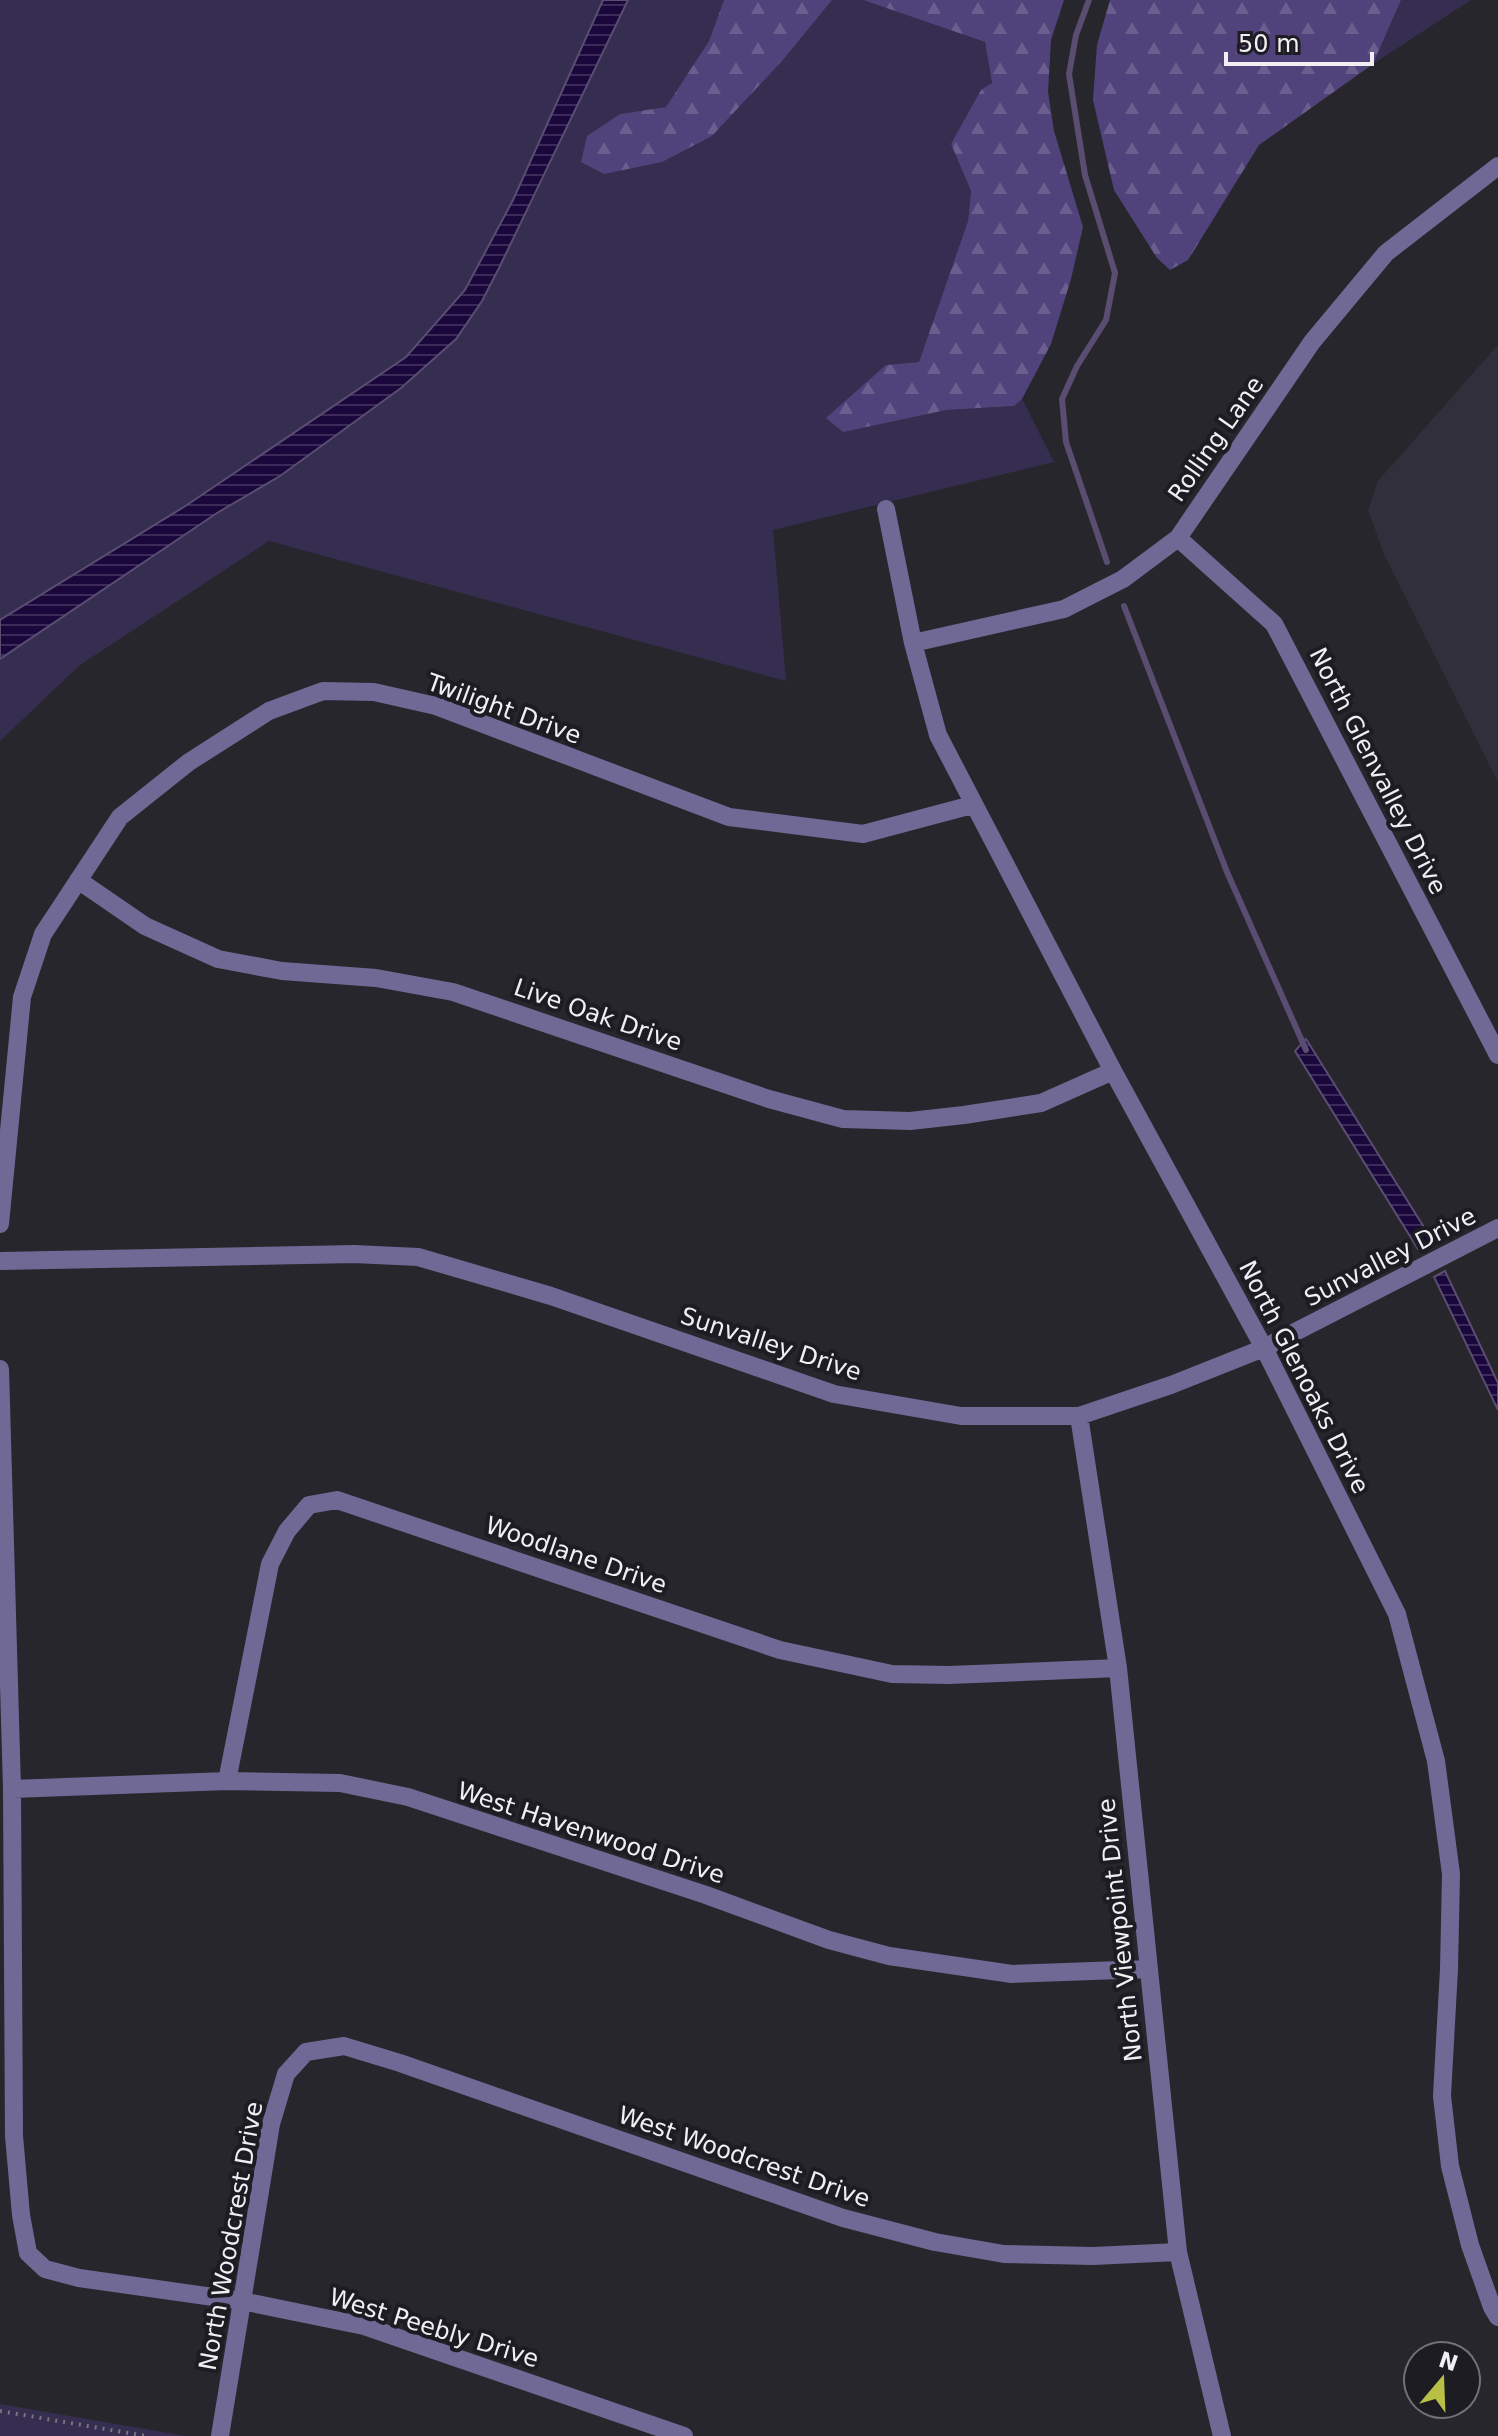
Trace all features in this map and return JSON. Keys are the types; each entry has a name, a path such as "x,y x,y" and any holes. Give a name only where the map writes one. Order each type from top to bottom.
{"street":[{"name":"Rolling Lane","path":"913,643 1064,609 1123,579 1178,538 1312,342 1386,253 1498,166"},
{"name":"North Glenoaks Drive","path":"886,509 913,643 938,735 1113,1071 1264,1348 1397,1614 1436,1761 1451,1874 1442,2096 1450,2166 1470,2245 1498,2317"},
{"name":"North Glenvalley Drive","path":"1178,538 1274,624 1498,1055"},
{"name":"Twilight Drive","path":"0,1224 22,997 43,934 120,817 189,762 269,711 323,691 374,692 436,706 729,817 863,834 972,805"},
{"name":"Live Oak Drive","path":"78,880 145,926 218,959 282,971 376,978 453,992 769,1099 843,1119 910,1121 1041,1103 1113,1071"},
{"name":"Sunvalley Drive","path":"0,1261 354,1254 418,1257 551,1296 834,1394 961,1416 1079,1416 1171,1385 1264,1348 1498,1228"},
{"path":"0,1369 12,1789"},
{"name":"North Viewpoint Drive","path":"1079,1416 1118,1668 1178,2252 1222,2436"},
{"name":"Woodlane Drive","path":"227,1781 270,1564 287,1531 309,1505 337,1500 780,1650 892,1674 949,1675 1118,1668"},
{"name":"West Havenwood Drive","path":"12,1789 227,1781 340,1783 408,1797 706,1895 829,1940 889,1956 1012,1974 1148,1969"},
{"name":"West Peebly Drive","path":"12,1789 14,2136 21,2215 28,2253 45,2269 79,2278 242,2301 364,2326 684,2436"},
{"name":"West Woodcrest Drive","path":"306,2052 344,2046 843,2218 935,2242 1004,2254 1093,2256 1178,2252"},
{"name":"North Woodcrest Drive","path":"220,2436 271,2124 286,2074 306,2052"}],"path":[{"path":"0,2411 146,2436"}],"shaded area":[{"path":"0,0 603,0 513,200 465,290 406,357 187,505 0,620"},
{"path":"603,0 628,0 499,268 482,301 456,339 401,388 280,476 217,513 0,659 0,620 187,505 406,357 465,290 513,200"},
{"path":"628,0 724,0 709,41 666,107 620,114 712,136 783,60 832,0 863,0 985,42 992,83 951,144 971,191 968,221 919,362 886,365 946,410 1014,406 1022,399 1054,462 773,530 786,681 269,541 80,665 0,741 0,659 217,513 280,476 401,388 456,339 482,301 499,268"},
{"path":"1401,0 1471,0 1373,64"},
{"path":"1498,345 1498,782 1384,554 1368,510 1378,481"},
{"path":"1306,1039 1432,1240 1418,1249 1295,1051"},
{"path":"1445,1271 1498,1383 1498,1410 1434,1277"},
{"path":"0,2404 186,2436 0,2436"}],"green space":[{"path":"724,0 832,0 783,60 712,136 662,162 604,174 581,162 587,136 620,114 666,107 709,41"},
{"path":"863,0 1064,0 1051,40 1048,92 1054,131 1083,227 1051,344 1022,399 1014,406 946,410 843,432 826,418 886,365 919,362 968,221 971,191 951,144 981,90 992,83 985,42"},
{"path":"1110,0 1401,0 1373,64 1259,145 1188,260 1170,270 1157,258 1114,190 1093,100 1097,45"}],"waterway":[{"path":"1089,0 1076,35 1069,74 1085,175 1115,273 1106,320 1077,366 1062,399 1066,442 1107,562"},
{"path":"1124,606 1227,872 1306,1050"}]}
